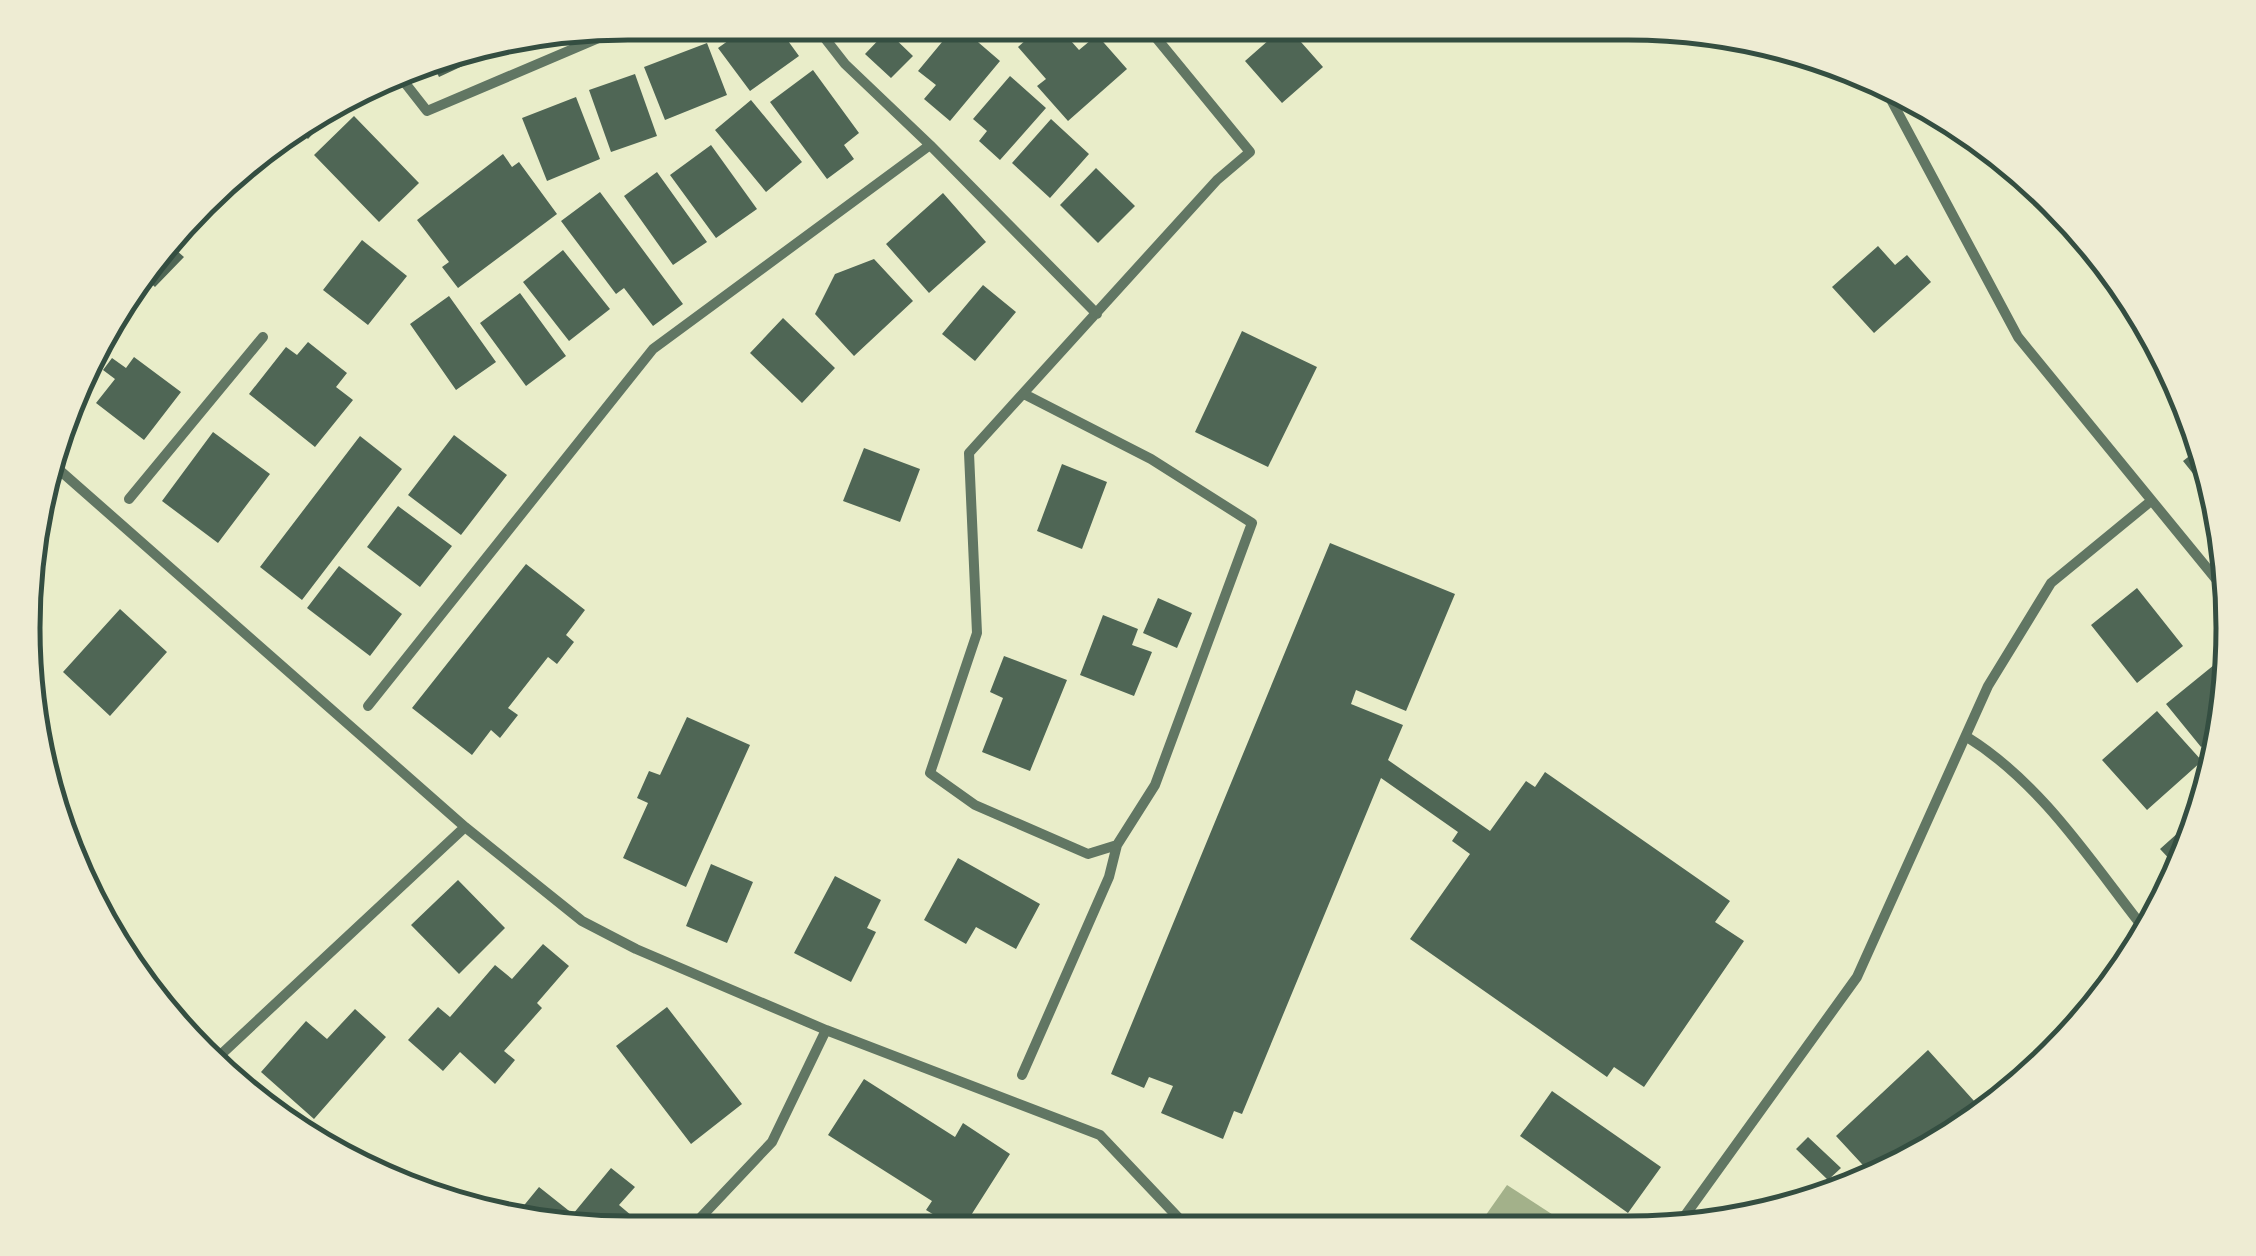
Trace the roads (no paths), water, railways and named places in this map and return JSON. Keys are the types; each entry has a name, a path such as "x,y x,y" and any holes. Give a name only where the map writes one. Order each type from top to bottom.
{"street":[{"path":"826,40 845,64 930,144 1096,314"},
{"path":"1117,845 1088,854 975,805 930,774 977,633 970,454 1217,180 1250,152 1158,40"},
{"path":"406,84 428,111 590,41"},
{"path":"1893,104 2018,337 2214,577"},
{"path":"368,706 653,349 930,144"},
{"path":"129,499 263,336"},
{"path":"1022,1075 1109,877 1117,845 1155,784 1252,524 1150,459 1024,394"},
{"path":"61,472 465,827 582,922 826,1030 1100,1135 1177,1216"},
{"path":"1687,1213 1857,977 1988,686 2051,583 2150,502"},
{"path":"1967,737 2000,758 2026,782 2138,921"},
{"path":"222,1053 465,827"},
{"path":"702,1216 772,1142 826,1030"}]}
